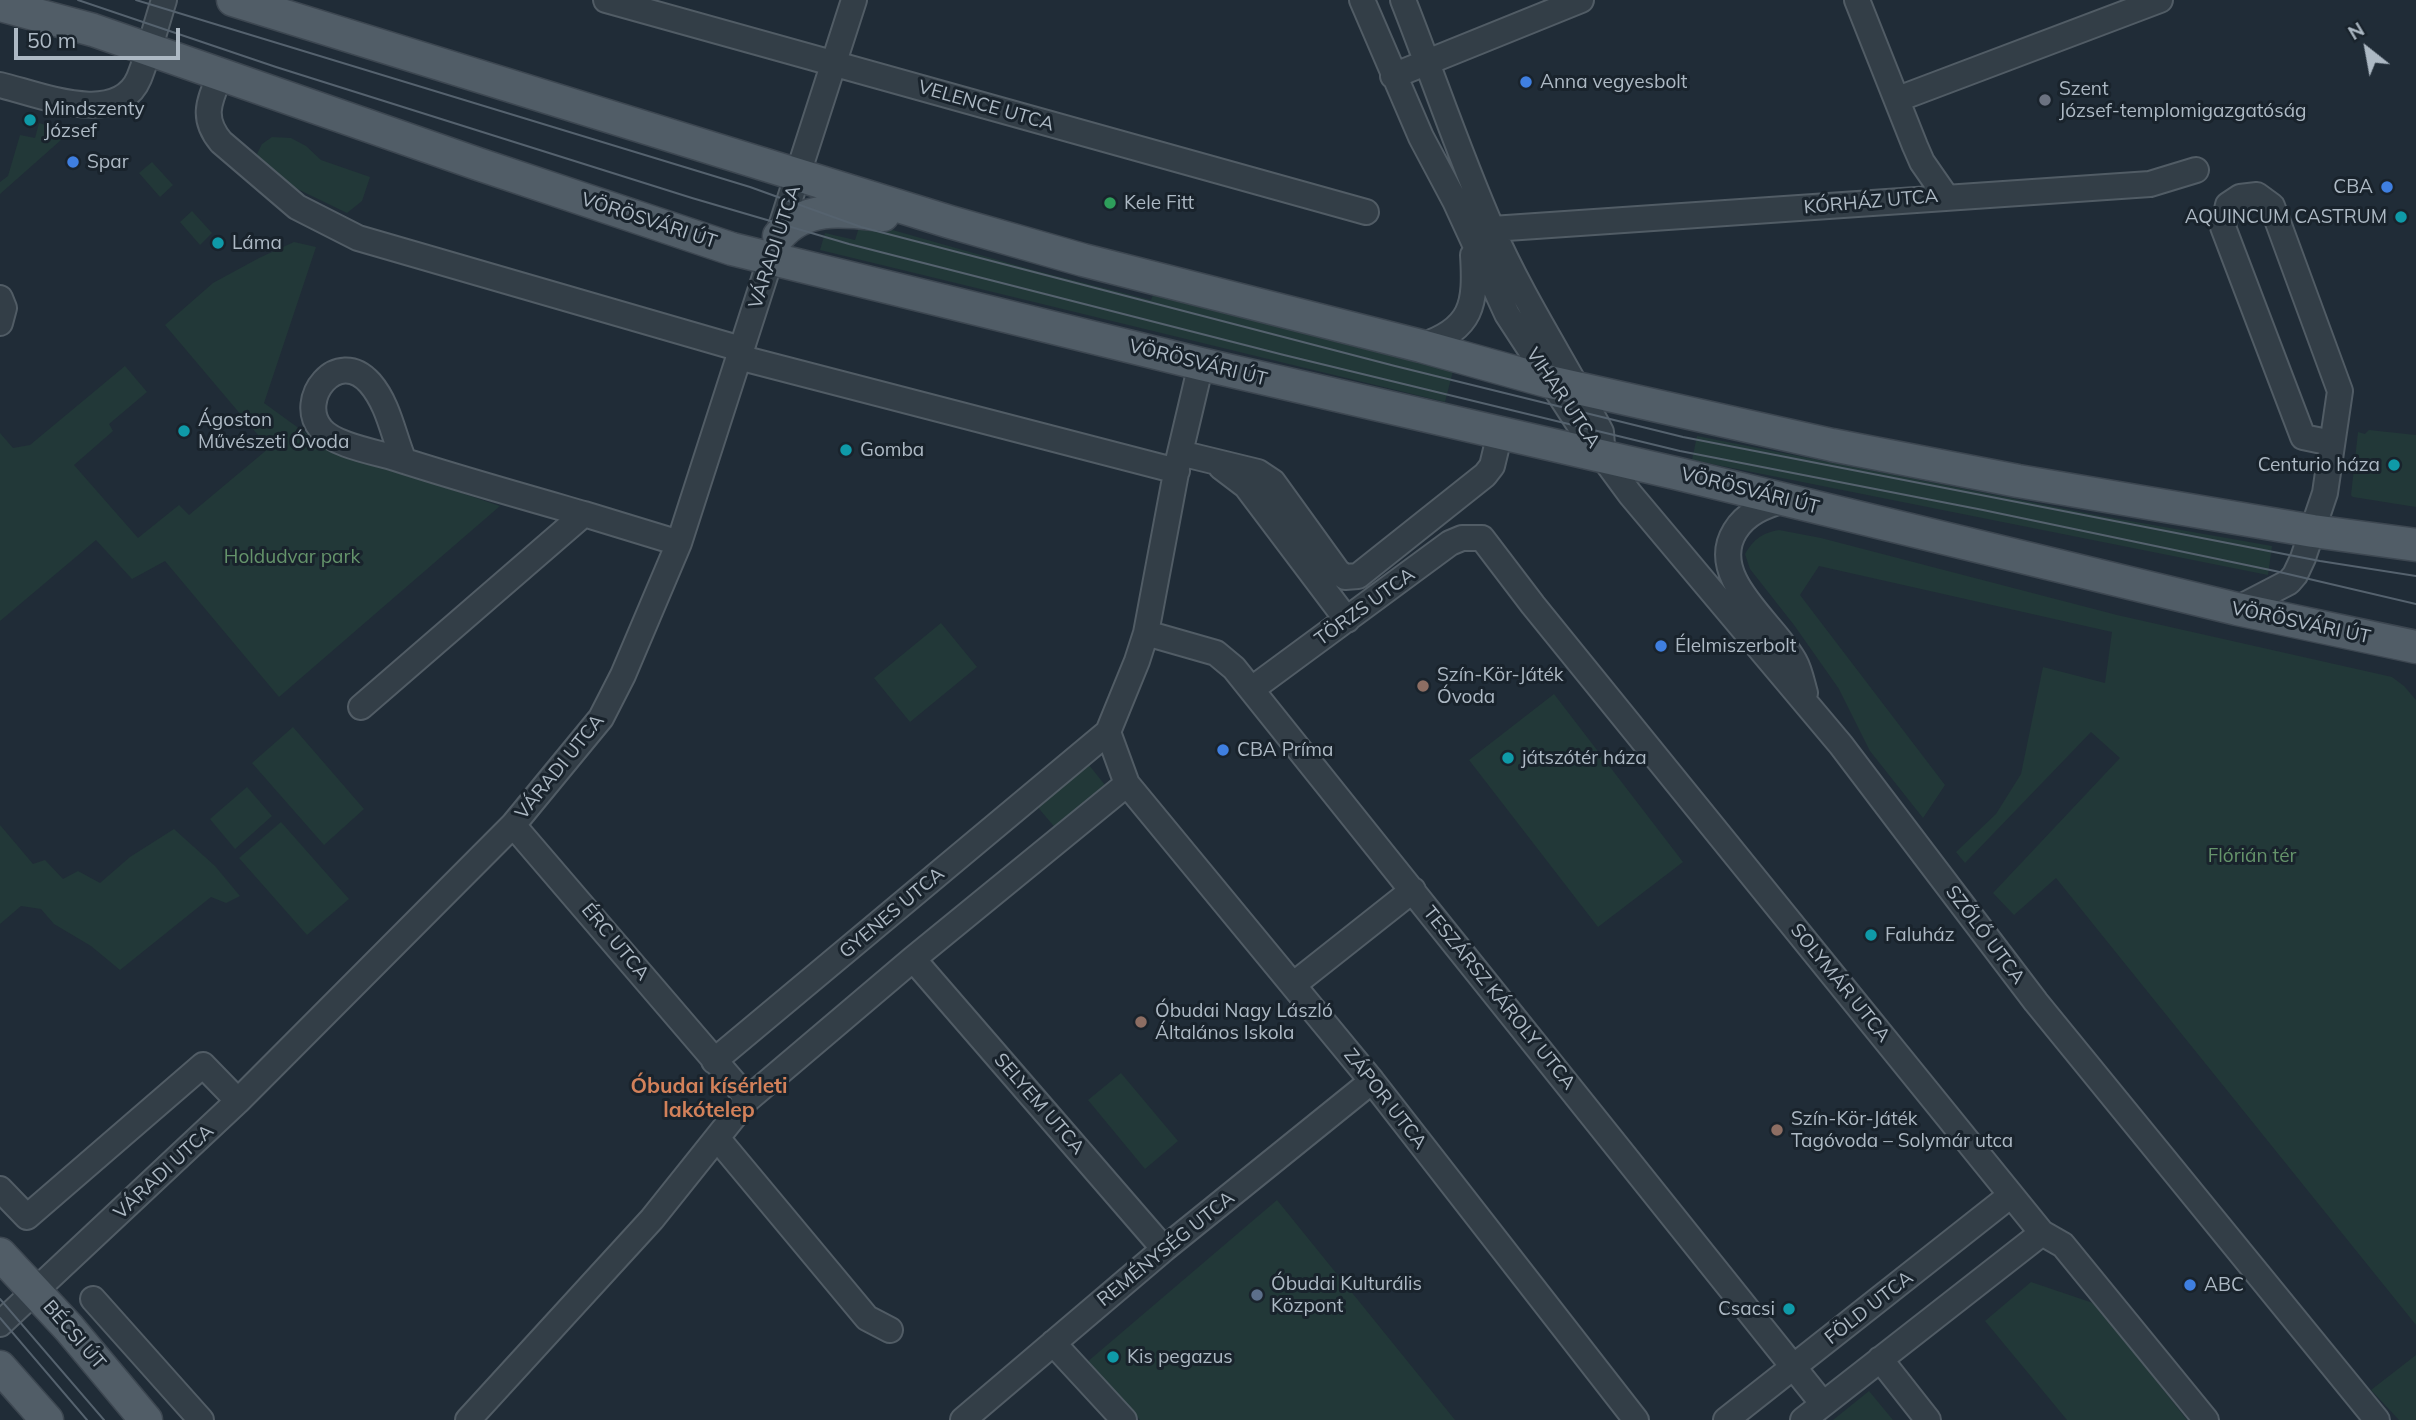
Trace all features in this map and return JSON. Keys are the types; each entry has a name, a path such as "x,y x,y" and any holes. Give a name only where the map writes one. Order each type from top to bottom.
{"main road":[{"path":"233,0 1083,261 1564,385 1846,448 2018,481 2314,531 2416,545"},
{"name":"VÖRÖSVÁRI ÚT","path":"0,5 148,48 478,164 732,249 775,248 1201,364 2042,560 2237,609 2416,647"},
{"path":"775,248 799,219 821,212 837,211 950,222"},
{"name":"BÉCSI ÚT","path":"0,1254 86,1347 146,1420"},
{"path":"0,1367 47,1420"}],"street":[{"path":"0,85 81,105 107,104 121,98 139,79 164,0"},
{"name":"VELENCE UTCA","path":"606,0 1366,212"},
{"name":"VÁRADI UTCA","path":"0,1324 238,1101 513,825 581,744 612,699 679,543 854,0"},
{"name":"VIHAR UTCA","path":"1362,0 1421,137 1455,201 1522,290 1564,385 1573,417 1604,457"},
{"name":"VIHAR UTCA","path":"1403,0 1427,60 1482,236"},
{"path":"1393,76 1581,0"},
{"name":"KÓRHÁZ UTCA","path":"1857,0 1922,162 1947,198"},
{"path":"1898,99 2160,0"},
{"path":"221,73 209,101 209,124 213,132 297,207 358,238 688,335 739,353 1179,460 1220,467 1246,486 1347,620"},
{"path":"1947,198 2150,184 2196,170"},
{"path":"2237,609 2289,582 2295,575 2314,531 2325,493 2340,391 2272,206 2257,195 2241,197 2228,205 2223,227 2303,437 2332,443"},
{"name":"KÓRHÁZ UTCA","path":"1482,236 1947,198"},
{"path":"1421,346 1451,333 1471,305 1482,236"},
{"path":"0,298 4,308 0,323"},
{"name":"GYENES UTCA","path":"714,1061 1108,732 1146,633 1179,460 1201,364"},
{"path":"1179,460 1258,472 1273,482 1338,572 1345,577 1358,576 1485,475 1492,466 1500,433"},
{"name":"SZŐLŐ UTCA","path":"1604,457 1630,494 1841,745 2036,1002 2375,1417"},
{"path":"404,461 679,543"},
{"path":"1784,500 1756,510 1744,520 1732,536 1728,561 1737,584 1795,662 1808,704"},
{"path":"361,707 584,514"},
{"name":"TÖRZS UTCA","path":"1252,689 1450,543 1462,538 1482,538"},
{"name":"SOLYMÁR UTCA","path":"1482,538 2042,1233 2063,1245 2206,1420"},
{"name":"TESZÁRSZ KÁROLY UTCA","path":"1146,633 1216,653 1234,668 1823,1404"},
{"path":"468,1420 652,1219 748,1099 913,958 1127,784 1108,732"},
{"name":"ZÁPOR UTCA","path":"1127,784 1372,1081 1636,1420"},
{"name":"ÉRC UTCA","path":"513,825 714,1061"},
{"path":"1293,985 1413,890"},
{"name":"SELYEM UTCA","path":"913,958 1164,1250"},
{"path":"714,1061 748,1099"},
{"path":"0,1189 27,1217 203,1065 238,1101"},
{"name":"REMÉNYSÉG UTCA","path":"963,1420 1053,1342 1372,1081"},
{"path":"717,1138 867,1318 890,1330"},
{"name":"FÖLD UTCA","path":"1726,1420 2011,1195"},
{"path":"1803,1420 2042,1233"},
{"path":"93,1299 201,1420"},
{"path":"1053,1342 1124,1420"},
{"path":"1880,1359 1928,1420"}],"green space":[{"path":"39,123 70,132 0,194 0,182 8,176 20,135 35,138"},
{"path":"272,137 291,138 306,146 321,160 370,177 362,201 347,213 281,181 266,169 257,154 262,144"},
{"path":"152,162 173,185 160,197 139,173"},
{"path":"192,211 212,233 200,245 180,222"},
{"path":"861,221 1151,300 1153,295 1453,371 1445,402 820,250 825,233 855,240"},
{"name":"Holdudvar park","path":"294,242 316,247 264,403 331,449 500,506 279,697 165,561 132,579 96,540 0,621 0,433 13,448 30,445 125,366 147,392 109,424 113,431 74,465 138,538 179,505 189,515 269,448 165,325 213,283"},
{"path":"2369,430 2416,435 2416,507 2351,495 2358,432 2365,434"},
{"path":"1697,436 2096,515 2272,546 2268,575 1692,460"},
{"name":"Flórián tér","path":"1779,530 1821,538 2117,615 2392,677 2416,700 2416,1325 2056,878 2014,915 1993,893 2120,758 2091,732 1965,863 1956,852 1996,814 2021,774 2043,667 2105,683 2112,632 1819,566 1800,595 1945,785 1923,818 1870,751 1839,689 1750,569 1745,554 1748,549 1763,535"},
{"path":"941,623 977,667 910,722 874,678"},
{"path":"1554,694 1683,862 1598,927 1469,760"},
{"path":"293,727 364,809 324,845 252,763"},
{"path":"1081,755 1113,795 1063,837 1030,798"},
{"path":"247,787 272,816 235,849 210,819"},
{"path":"281,822 349,899 307,935 239,858"},
{"path":"0,825 33,864 45,860 63,879 78,871 100,883 130,857 174,829 215,866 240,896 226,903 211,897 120,970 91,946 54,924 41,909 21,906 0,924"},
{"path":"1121,1073 1178,1141 1145,1169 1088,1100"},
{"path":"1277,1200 1455,1420 1140,1420 1086,1363"},
{"path":"2031,1282 2096,1304 2187,1420 2067,1420 1985,1321"},
{"path":"2416,1355 2416,1420 2399,1420 2371,1390"},
{"path":"1869,1391 1893,1420 1833,1420"}],"tram line":[{"path":"78,0 276,67 692,198 849,244 1284,355 1680,451 1983,510 2275,571 2416,604"},
{"path":"136,0 750,187 861,227 1395,366 1683,437 2320,561 2416,576"},
{"path":"0,1299 104,1420"},
{"path":"0,1318 87,1420"}],"place":[{"name":"Anna vegyesbolt","path":"1526,82"},
{"name":"Szent József-templomigazgatóság","path":"2045,100"},
{"name":"Mindszenty József","path":"30,120"},
{"name":"Spar","path":"73,162"},
{"name":"CBA","path":"2387,187"},
{"name":"Kele Fitt","path":"1110,203"},
{"name":"AQUINCUM CASTRUM","path":"2401,217"},
{"name":"Láma","path":"218,243"},
{"name":"Ágoston Művészeti Óvoda","path":"184,431"},
{"name":"Gomba","path":"846,450"},
{"name":"Centurio háza","path":"2394,465"},
{"name":"Élelmiszerbolt","path":"1661,646"},
{"name":"Szín-Kör-Játék Óvoda","path":"1423,686"},
{"name":"CBA Príma","path":"1223,750"},
{"name":"játszótér háza","path":"1508,758"},
{"name":"Faluház","path":"1871,935"},
{"name":"Óbudai Nagy László Általános Iskola","path":"1141,1022"},
{"name":"Szín-Kör-Játék Tagóvoda – Solymár utca","path":"1777,1130"},
{"name":"ABC","path":"2190,1285"},
{"name":"Óbudai Kulturális Központ","path":"1257,1295"},
{"name":"Csacsi","path":"1789,1309"},
{"name":"Kis pegazus","path":"1113,1357"}],"district":[{"name":"Óbudai kísérleti lakótelep","path":"709,1099"}]}
